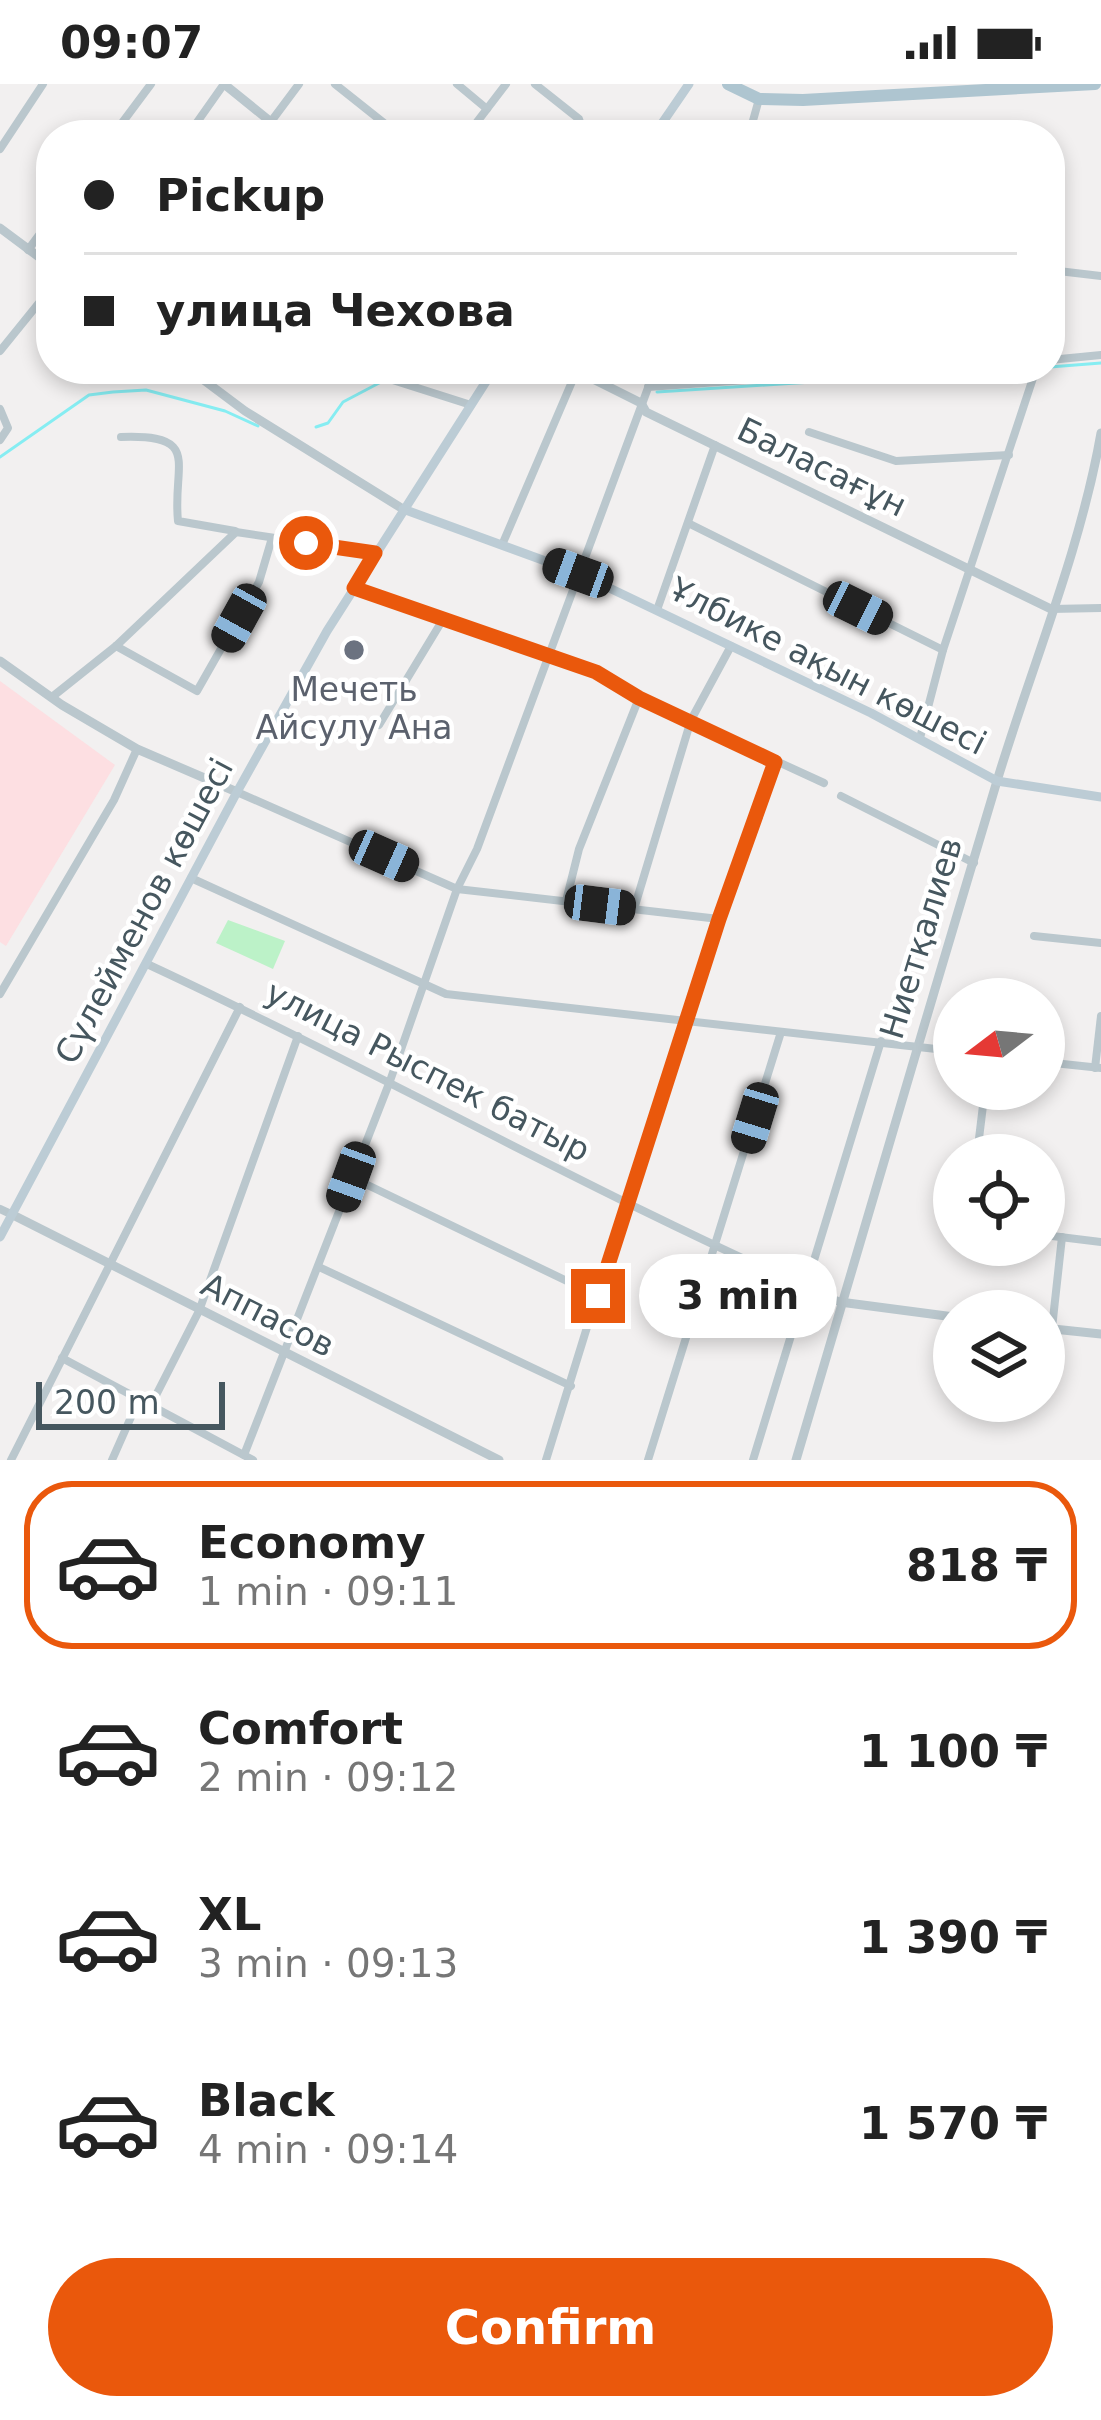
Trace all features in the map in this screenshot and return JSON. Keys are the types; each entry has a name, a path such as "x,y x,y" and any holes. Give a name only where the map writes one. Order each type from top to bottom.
{"main road":[{"path":"664,120 689,84"},
{"path":"728,84 759,99 1095,84"},
{"name":"Сүлейменов көшесі","path":"0,1237 237,792 375,553 484,384"},
{"name":"Ұлбике ақын көшесі","path":"403,509 578,573 920,738 997,781 1101,797"}],"street":[{"path":"0,149 43,84"},
{"path":"124,120 151,84"},
{"path":"272,120 299,84"},
{"path":"335,84 380,120"},
{"path":"457,84 487,109"},
{"path":"479,120 506,84"},
{"path":"535,84 576,120"},
{"path":"201,120 229,86 269,120"},
{"path":"753,120 759,99"},
{"path":"0,228 36,256"},
{"path":"28,250 36,239"},
{"path":"1065,272 1101,276"},
{"path":"1,347 36,306"},
{"path":"1065,359 1101,356"},
{"path":"209,384 403,509"},
{"path":"405,384 471,405"},
{"path":"502,545 569,384"},
{"name":"Баласағұн","path":"602,384 641,404 646,412 1051,609"},
{"path":"62,1358 249,1458 457,889 477,849 649,384"},
{"path":"648,387 690,384"},
{"path":"920,738 1031,384"},
{"path":"0,409 8,428 0,440"},
{"path":"808,432 896,461 1009,455"},
{"name":"Ниетқалиев","path":"796,1460 916,1045 1051,609 1082,527 1101,433"},
{"path":"121,437 156,436 170,442 179,459 178,520 375,553"},
{"path":"657,610 715,445"},
{"path":"688,523 944,650"},
{"path":"52,697 116,646 236,532"},
{"path":"116,646 197,692 259,582 272,538"},
{"path":"354,588 596,672 639,698 824,784"},
{"path":"1051,609 1101,608"},
{"path":"380,725 442,621"},
{"path":"634,909 691,720 731,646"},
{"path":"0,661 137,749 457,889 719,919"},
{"path":"566,901 579,849 639,698"},
{"path":"0,994 114,800 137,749"},
{"path":"546,1460 626,1201 775,762"},
{"path":"841,796 974,863"},
{"path":"191,878 446,994 933,1048"},
{"path":"1034,936 1101,943"},
{"name":"улица Рыспек батыр","path":"147,964 716,1248 840,1302 933,1314"},
{"path":"10,1460 240,1007"},
{"path":"1065,1064 1098,1068 1101,1016"},
{"path":"648,1460 781,1032"},
{"path":"151,1406 199,1311 298,1036"},
{"path":"753,1460 881,1041"},
{"path":"351,1177 598,1296"},
{"path":"0,1210 13,1215"},
{"name":"Аппасов","path":"13,1215 499,1460"},
{"path":"1065,1238 1101,1242"},
{"path":"319,1267 571,1386"},
{"path":"1065,1330 1101,1334"},
{"path":"112,1460 139,1399"}],"shaded area":[{"path":"0,681 115,765 6,946 0,942"}],"green space":[{"path":"228,920 285,941 273,969 216,943"}],"waterway":[{"path":"1065,366 1101,363"},
{"path":"316,427 328,423 343,402 377,384"},
{"path":"657,392 781,384"},
{"path":"0,457 89,395 113,392 146,390 225,411 258,426"}],"place":[{"name":"Мечеть Айсулу Ана","path":"354,650"}],"route":[{"path":"306,543 375,553 354,588 596,672 639,698 775,762 719,919 598,1296"}]}
